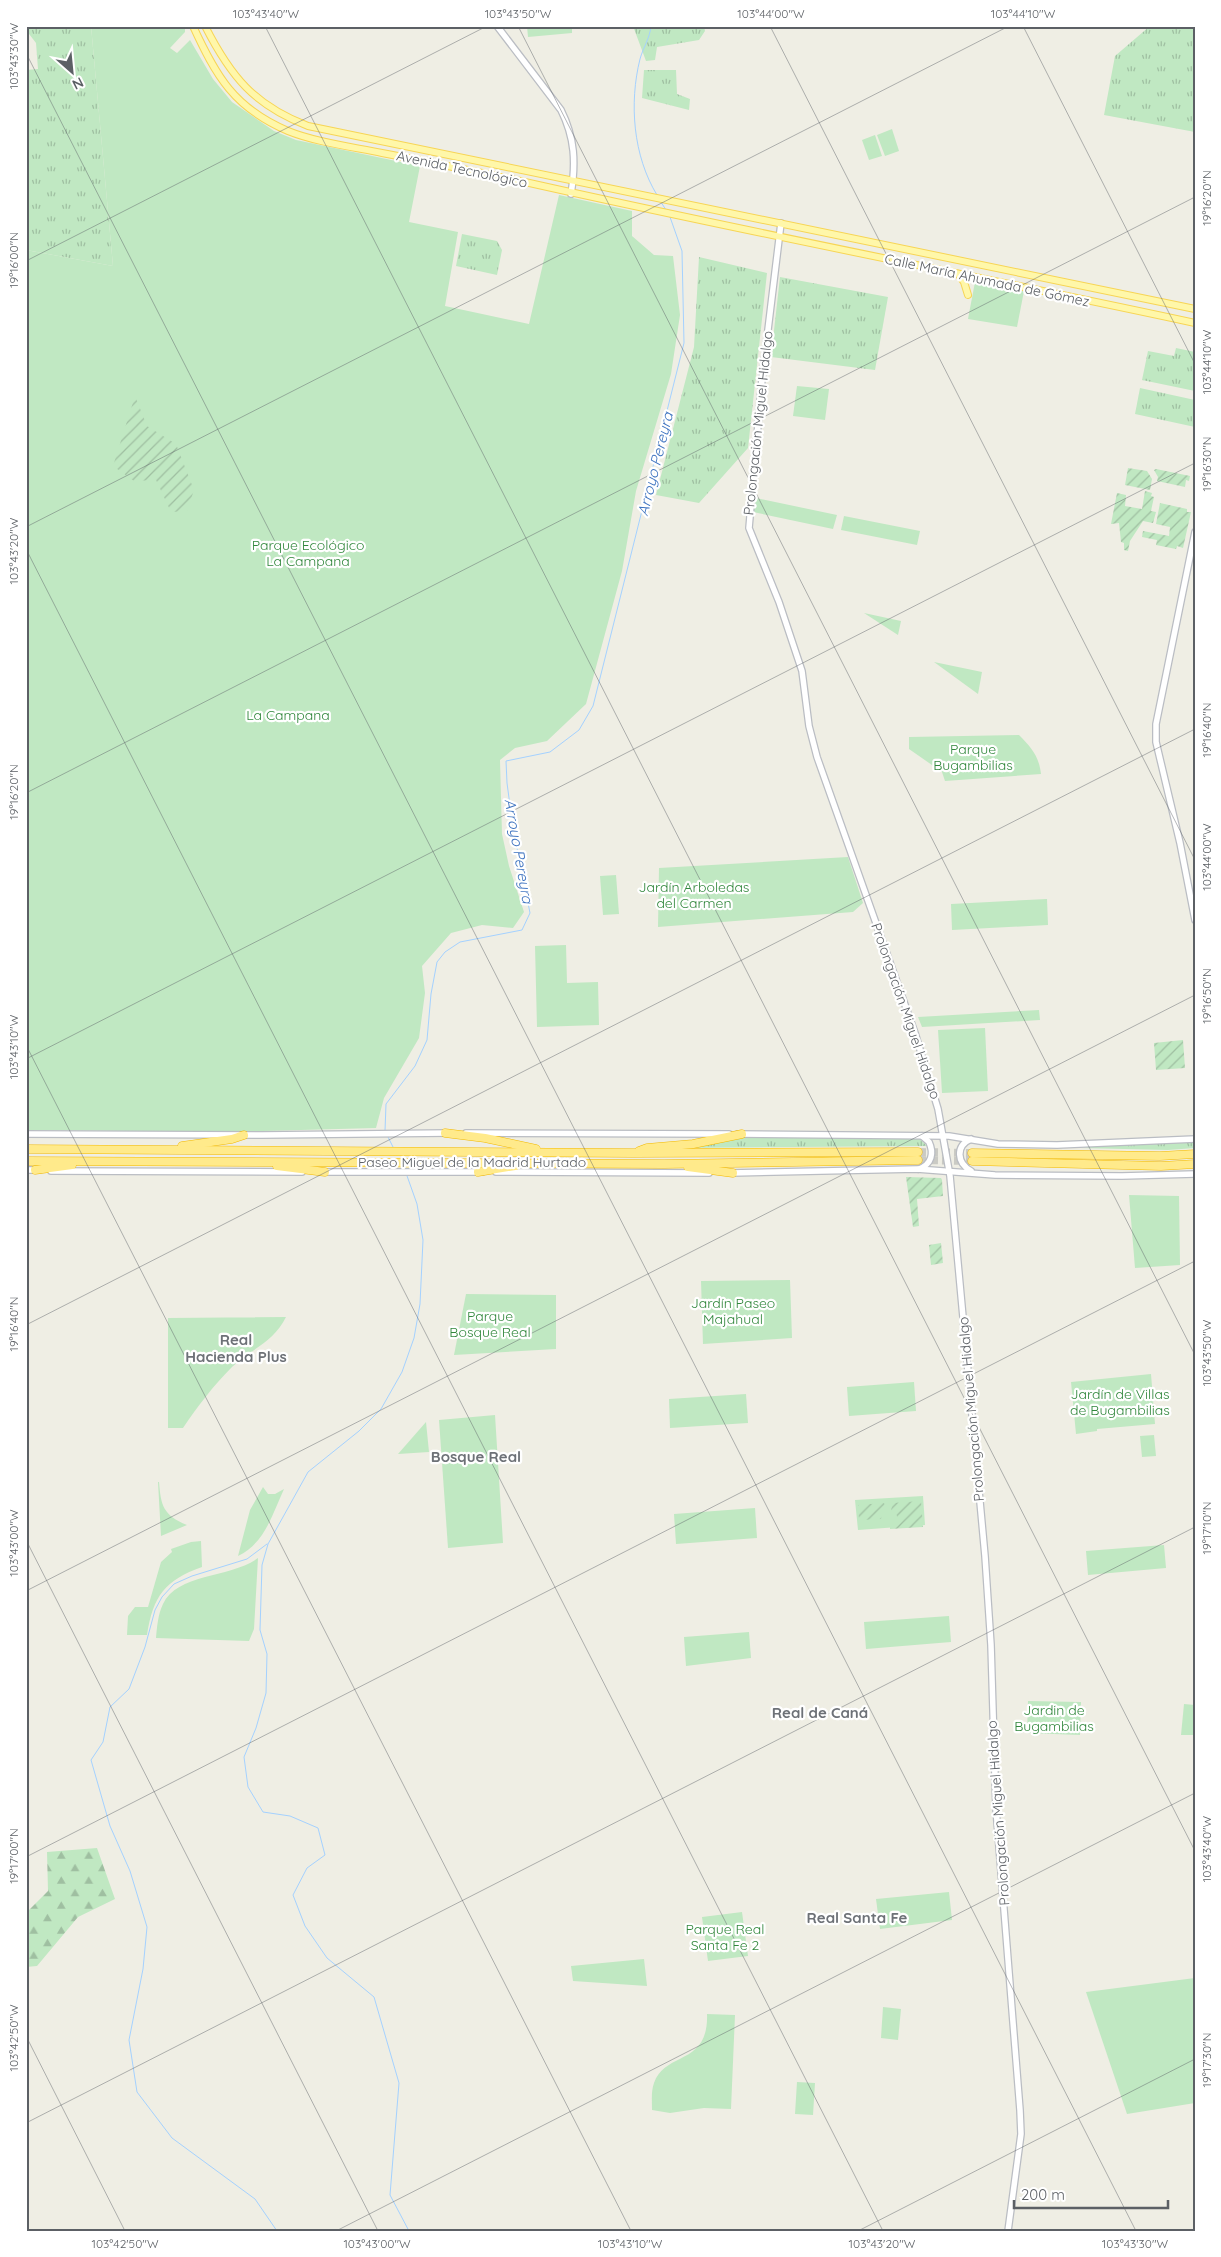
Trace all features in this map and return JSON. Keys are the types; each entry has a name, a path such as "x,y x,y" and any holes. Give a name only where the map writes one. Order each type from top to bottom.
{"highway":[{"path":"445,1133 485,1138 555,1153"},
{"path":"633,1154 647,1148 693,1144 742,1134"},
{"path":"168,1149 232,1139 244,1135"},
{"name":"Paseo Miguel de la Madrid Hurtado","path":"26,1149 918,1156 664,1164 26,1160"},
{"path":"1195,1154 1160,1156 972,1157 1161,1166 1195,1164"},
{"path":"30,1170 98,1161"},
{"path":"235,1162 325,1172"},
{"path":"478,1172 543,1162"},
{"path":"664,1164 734,1173"}],"main road":[{"name":"Avenida Tecnológico","path":"193,26 207,58 233,94 263,118 289,131 352,147 426,161 571,194 779,237"},
{"name":"Avenida Tecnológico","path":"205,26 220,55 245,89 272,110 308,126 781,223"},
{"name":"Calle María Ahumada de Gómez","path":"781,223 1195,309"},
{"name":"Calle María Ahumada de Gómez","path":"779,237 1195,323"},
{"path":"904,263 906,250"},
{"path":"957,273 964,282 968,295"}],"street":[{"path":"497,26 561,110 568,124 573,139 571,194"},
{"name":"Prolongación Miguel Hidalgo","path":"781,223 761,388 748,528 779,602 802,671 809,726 816,757 916,1033 938,1109 950,1171 986,1566 991,1645 996,1810 1020,2110 1020,2134 1008,2231"},
{"path":"1195,532 1156,724 1156,742 1179,836 1195,920"},
{"path":"26,1134 920,1135 971,1139 998,1144 1057,1145 1195,1139"},
{"path":"917,1169 929,1163 932,1156 929,1142 920,1135"},
{"path":"971,1139 961,1147 959,1155 961,1162 975,1173"},
{"path":"30,1170 734,1173 917,1169 975,1173 1113,1176 1195,1174"}],"green space":[{"path":"26,26 91,26 113,266 26,250 26,70 38,69 36,43 26,30"},
{"name":"Parque Ecológico La Campana","path":"91,26 185,26 185,32 170,48 177,53 190,40 213,79 232,102 274,131 296,140 420,166 409,222 458,232 445,306 529,324 559,195 632,211 632,236 654,255 673,256 680,315 671,374 636,491 622,571 586,704 547,741 515,748 500,760 502,834 509,866 524,912 513,928 482,925 451,933 422,966 425,993 419,1038 384,1098 376,1128 230,1132 26,1130 26,250 113,266"},
{"path":"527,26 572,26 572,33 528,37"},
{"path":"633,26 704,26 705,31 699,40 657,47 655,60 646,61"},
{"path":"1150,26 1192,26 1195,30 1195,132 1104,115 1115,56"},
{"path":"644,70 676,70 677,94 690,99 689,110 642,98"},
{"path":"892,129 899,151 885,156 877,135"},
{"path":"875,135 882,156 869,160 862,140"},
{"path":"462,234 497,241 502,250 497,275 456,266"},
{"path":"699,257 767,273 748,448 699,503 656,495 694,347"},
{"path":"780,277 888,297 875,370 771,357"},
{"path":"975,282 1024,291 1017,327 968,319"},
{"path":"1176,348 1195,352 1195,391 1142,380 1148,351 1174,356"},
{"path":"797,386 829,389 825,420 793,416"},
{"path":"1140,388 1195,400 1195,427 1135,414"},
{"path":"135,396 147,426 176,444 194,490 187,511 171,512 156,480 134,481 113,466"},
{"path":"1128,468 1147,471 1152,479 1150,490 1125,485"},
{"path":"1154,470 1190,476 1189,481 1186,480 1185,487 1157,481 1158,477"},
{"path":"1145,491 1152,493 1151,496 1154,497 1151,511 1156,512 1153,523 1143,521 1130,541 1128,551 1124,550 1119,523 1111,524 1117,493 1126,495 1125,506 1142,509"},
{"path":"756,498 837,515 833,529 753,512"},
{"path":"1160,503 1187,509 1187,512 1191,512 1183,548 1177,546 1176,549 1156,545 1157,540 1142,537 1143,531 1169,536 1170,527 1156,524"},
{"path":"844,516 920,531 917,545 841,530"},
{"path":"864,613 901,621 898,635"},
{"path":"934,662 982,672 978,694"},
{"name":"Parque Bugambilias","path":"1019,735 1034,752 1041,774 945,781 942,772 909,749 909,737"},
{"name":"Jardín Arboledas del Carmen","path":"848,857 863,903 853,912 658,927 659,868"},
{"path":"616,875 619,914 603,915 600,876"},
{"path":"1047,899 1048,925 952,930 951,904"},
{"path":"566,945 567,983 598,982 599,1025 537,1027 535,946"},
{"path":"1039,1010 1040,1020 922,1027 918,1017"},
{"path":"985,1028 988,1091 942,1093 938,1030"},
{"path":"1183,1040 1185,1068 1156,1070 1154,1043"},
{"path":"740,1137 919,1138 927,1146 669,1148"},
{"path":"1195,1142 1195,1148 1168,1150 1080,1148 1133,1143"},
{"path":"906,1177 941,1178 942,1180 943,1196 917,1199 919,1226 913,1227"},
{"path":"1129,1195 1179,1196 1180,1265 1135,1268"},
{"path":"941,1243 943,1263 931,1265 929,1245"},
{"name":"Jardín Paseo Majahual","path":"790,1280 792,1338 703,1344 701,1281"},
{"name":"Parque Bosque Real","path":"466,1294 556,1295 556,1349 454,1355"},
{"path":"286,1317 281,1326 269,1339 225,1374 183,1428 168,1428 168,1318"},
{"name":"Jardín de Villas de Bugambilias","path":"1151,1374 1155,1424 1097,1429 1097,1431 1076,1434 1071,1382"},
{"path":"914,1382 916,1411 849,1416 847,1387"},
{"path":"746,1394 748,1423 670,1428 669,1399"},
{"path":"495,1415 503,1543 448,1548 439,1420"},
{"path":"426,1422 429,1452 398,1454"},
{"path":"1154,1435 1156,1456 1142,1457 1140,1436"},
{"path":"158,1482 162,1504 165,1509 173,1517 187,1525 161,1536"},
{"path":"263,1487 268,1494 275,1494 284,1489 261,1536 255,1544 238,1556 250,1510"},
{"path":"923,1496 925,1525 858,1530 855,1500"},
{"path":"921,1501 923,1527 890,1529 890,1526 897,1520 896,1513 891,1510 893,1503"},
{"path":"884,1503 887,1510 882,1513 881,1519 859,1520 858,1505"},
{"path":"755,1508 757,1538 676,1544 674,1514"},
{"path":"201,1541 202,1567 179,1578 163,1591 153,1610 147,1635 127,1635 128,1616 135,1607 148,1607 161,1562 172,1552 171,1549 191,1542"},
{"path":"1164,1545 1166,1568 1088,1575 1086,1551"},
{"path":"258,1558 254,1629 249,1641 156,1638 160,1612 170,1594 192,1581 234,1569"},
{"path":"949,1616 951,1642 866,1649 864,1622"},
{"path":"749,1632 751,1658 686,1666 684,1637"},
{"name":"Jardin de Bugambilias","path":"1028,1701 1081,1702 1080,1735 1027,1733"},
{"path":"1184,1704 1195,1705 1195,1735 1181,1735"},
{"path":"97,1848 115,1899 78,1917 37,1966 26,1967 26,1913 48,1891 47,1852"},
{"path":"949,1892 952,1920 880,1929 876,1899"},
{"name":"Parque Real Santa Fe 2","path":"742,1912 748,1956 708,1961 702,1917"},
{"path":"644,1959 647,1986 573,1981 571,1966"},
{"path":"1195,1978 1195,2103 1127,2114 1086,1992"},
{"path":"883,2007 901,2009 898,2040 881,2038"},
{"path":"707,2014 735,2015 731,2109 704,2108 670,2113 652,2110 654,2083 667,2066 694,2050 701,2042 706,2031"},
{"path":"797,2082 815,2083 813,2115 795,2114"}],"waterway":[{"name":"Arroyo Pereyra","path":"651,26 640,59 634,111 638,146 649,180 657,195"},
{"name":"Arroyo Pereyra","path":"661,202 666,210"},
{"name":"Arroyo Pereyra","path":"385,1131 386,1104 415,1066 427,1040 431,994 437,962 445,952 460,942 522,930 530,913 513,828 506,761 550,752 579,730 593,706 684,343 682,251 670,217"},
{"name":"Arroyo Pereyra","path":"387,1135 393,1147"},
{"name":"Arroyo Pereyra","path":"406,1173 417,1204 423,1240 420,1304 414,1338 402,1372 381,1409 359,1431 308,1472 268,1544 262,1565 260,1630 267,1654 266,1693 256,1728 244,1757 248,1787 263,1812 290,1816 318,1828 325,1855 307,1868 293,1895 305,1926 327,1958 374,1997 399,2083 390,2195 409,2231"},
{"path":"267,1544 247,1559 192,1576 174,1584 162,1597 155,1610 145,1647 129,1689 110,1707 103,1742 91,1760 110,1826 130,1871 147,1927 143,1969 129,2040 137,2092 172,2138 255,2199 277,2231"}],"tunnel":[{"path":"918,1152 972,1153"},
{"path":"918,1160 972,1161"}],"district":[{"name":"Real Hacienda Plus","path":"236,1348"},
{"name":"Bosque Real","path":"476,1456"},
{"name":"Real de Caná","path":"820,1712"},
{"name":"Real Santa Fe","path":"857,1917"}],"park label":[{"name":"La Campana","path":"288,715"}]}
